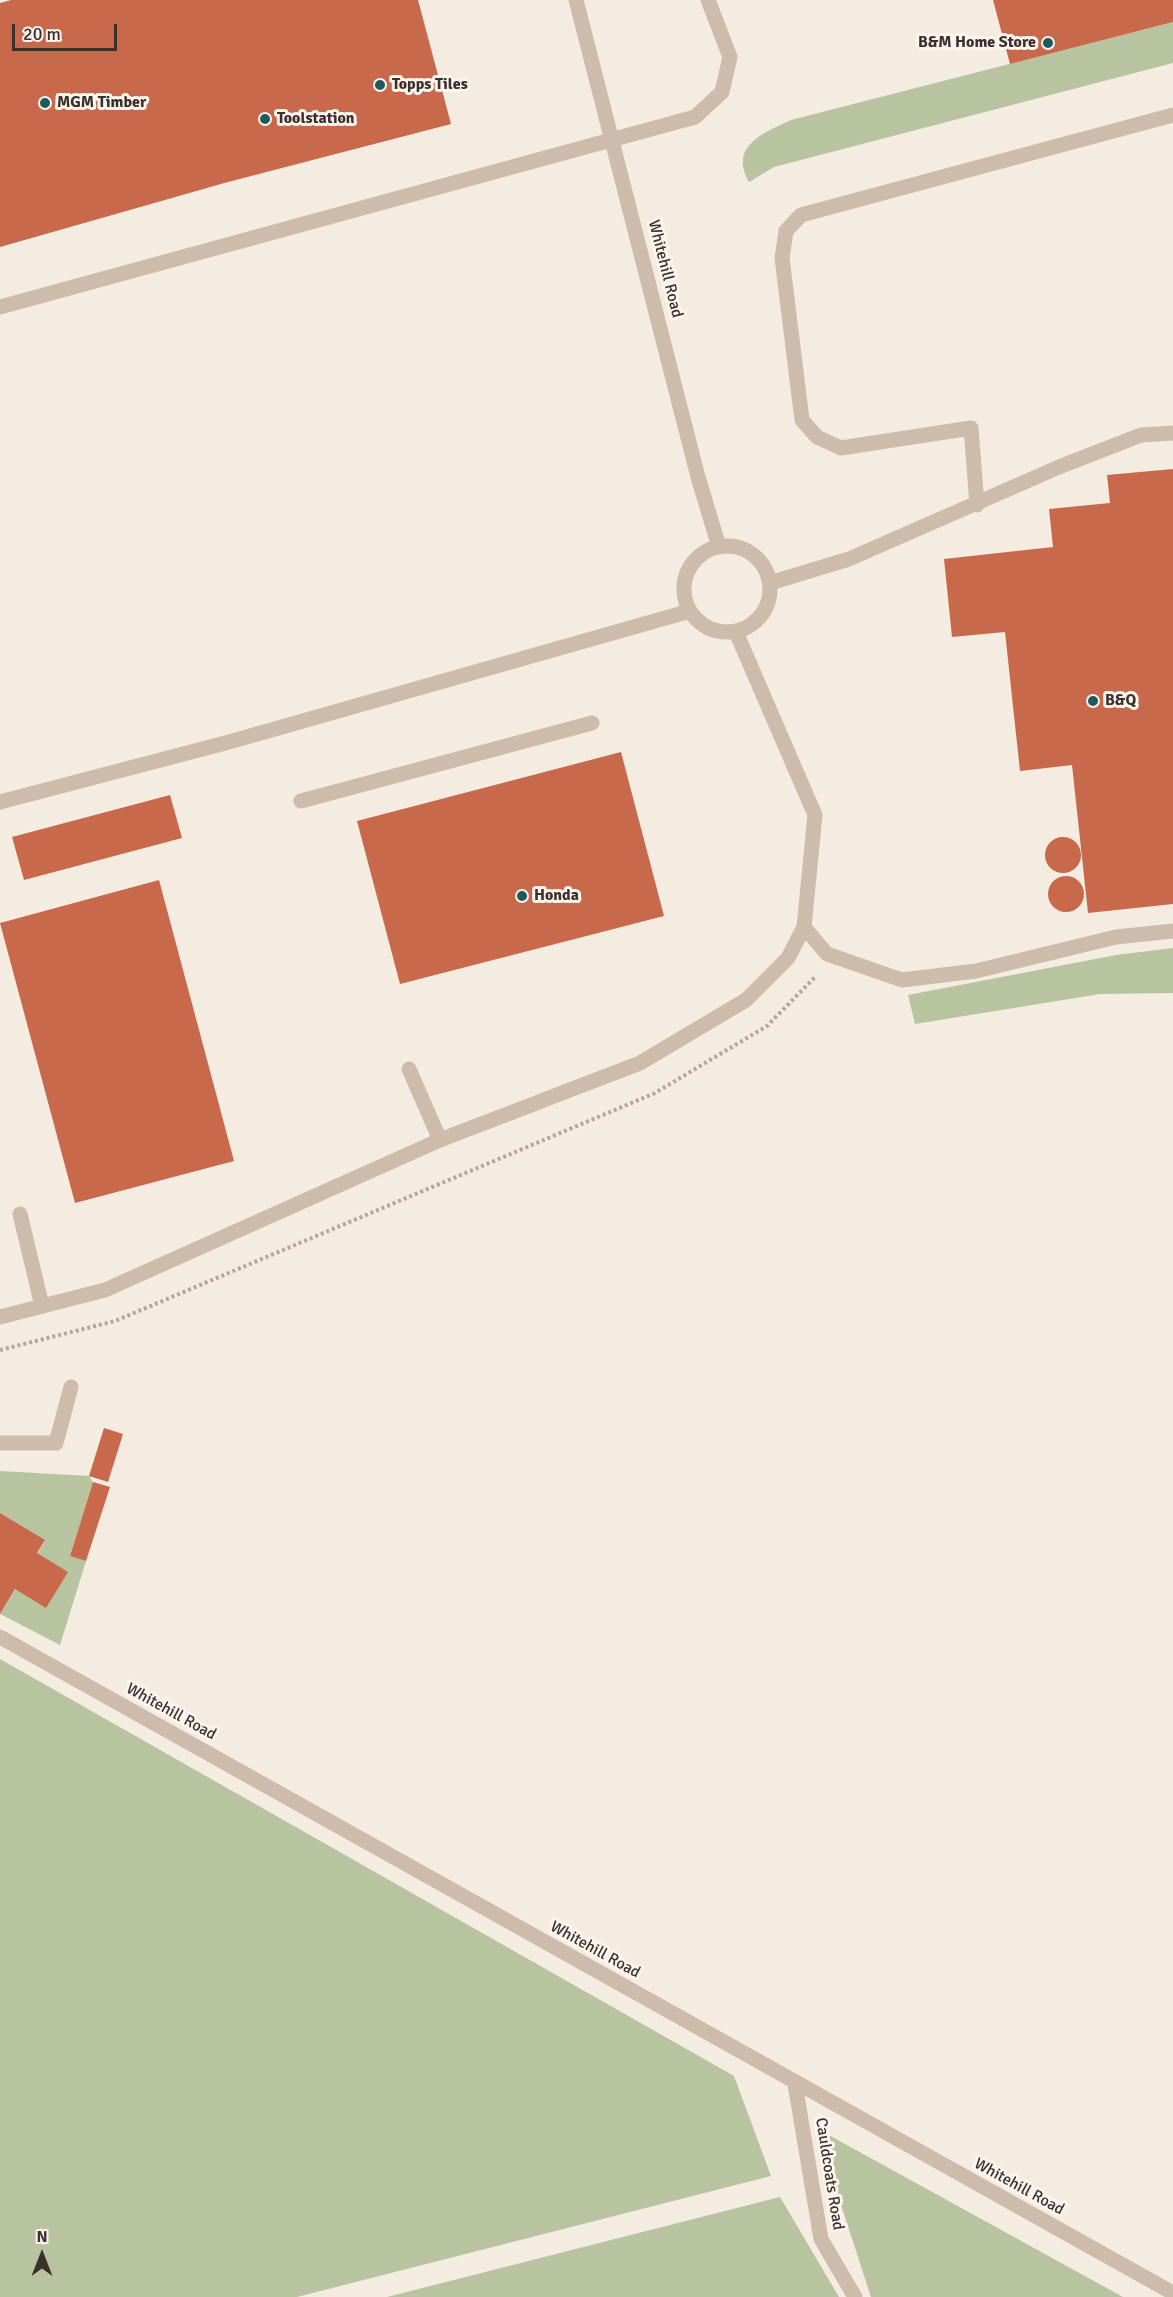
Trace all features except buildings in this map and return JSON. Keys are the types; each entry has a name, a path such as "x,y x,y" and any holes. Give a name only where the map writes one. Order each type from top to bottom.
{"street":[{"name":"Whitehill Road","path":"576,0 615,141 698,477 719,547"},
{"path":"0,307 615,141 695,117 722,92 730,57 711,13 708,0"},
{"path":"977,505 971,428 841,448 817,437 802,420 782,258 786,231 801,215 1173,115"},
{"path":"770,583 849,559 977,505 1059,467 1141,435 1173,433"},
{"path":"733,546 752,555 766,570 770,583 770,596 762,614 748,628 736,632 722,633 698,622 685,598 688,572 695,560 719,547 733,546"},
{"path":"0,802 240,739 690,611"},
{"path":"0,1317 105,1290 441,1140 640,1063 746,1000 788,958 804,927 815,815 736,632"},
{"path":"301,801 592,723"},
{"path":"804,927 827,954 902,980 976,971 1116,937 1173,931"},
{"path":"409,1069 441,1140"},
{"path":"20,1214 42,1306"},
{"path":"0,1443 56,1443 71,1387"},
{"name":"Whitehill Road","path":"0,1637 795,2084 1173,2293"},
{"name":"Cauldcoats Road","path":"795,2084 821,2240 855,2297"}],"path":[{"path":"0,1350 116,1321 655,1093 766,1026 814,978 827,954"}],"green space":[{"path":"1173,22 1173,63 774,167 749,182 744,170 743,159 752,142 791,120"},
{"path":"1173,948 1173,993 1100,994 915,1024 908,995 1116,955"},
{"path":"0,1471 89,1476 93,1482 70,1556 86,1561 60,1645 0,1614 45,1541 0,1513"},
{"path":"0,1659 734,2076 771,2176 297,2297 0,2297"},
{"path":"816,2128 1123,2297 871,2297"},
{"path":"780,2197 839,2297 387,2297"}],"place":[{"name":"B&M Home Store","path":"1048,43"},
{"name":"Topps Tiles","path":"380,85"},
{"name":"MGM Timber","path":"45,103"},
{"name":"Toolstation","path":"265,119"},
{"name":"B&Q","path":"1093,701"},
{"name":"Honda","path":"522,896"}]}
